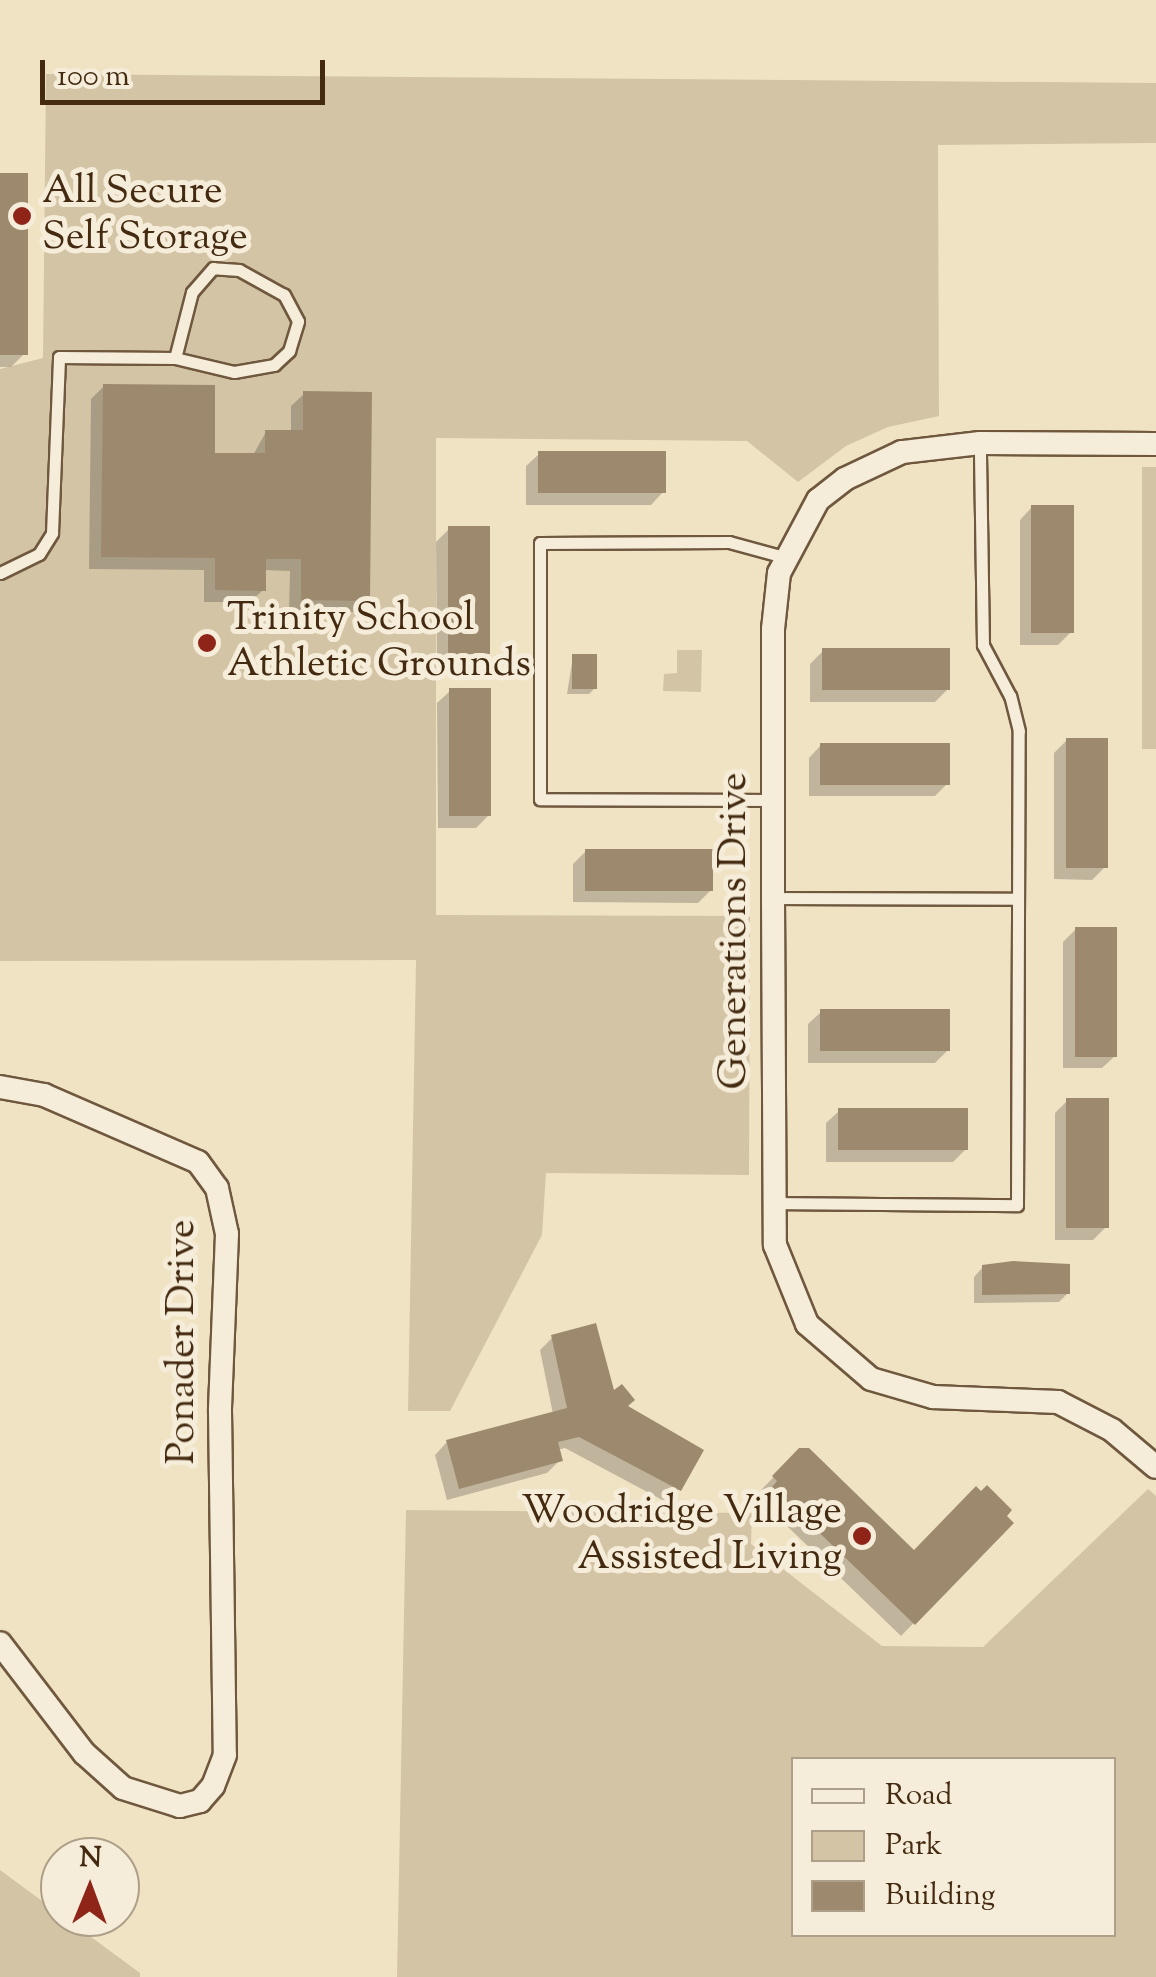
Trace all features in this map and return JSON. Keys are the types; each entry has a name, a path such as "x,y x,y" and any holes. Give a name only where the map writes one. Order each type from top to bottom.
{"street":[{"name":"Generations Drive","path":"1156,444 980,443 902,452 846,478 818,500 784,557 773,629 775,1245 792,1298 828,1347 854,1368 903,1391 1058,1402 1112,1430 1156,1467"},
{"name":"Ponader Drive","path":"0,1087 44,1095 104,1119 198,1162 212,1178 227,1234 220,1411 224,1502 221,1772 200,1801 165,1806 98,1768 0,1643"}],"lane":[{"path":"0,573 39,554 52,534 59,357 174,358 234,372 274,364 288,351 298,321 284,296 239,270 214,268 192,292 174,358"},
{"path":"774,1203 1017,1205 1018,731 1010,696 983,646 980,443"},
{"path":"774,800 540,800 540,543 729,542 784,557"},
{"path":"773,898 1018,899"}],"green space":[{"path":"46,74 1156,83 1156,143 938,145 939,416 888,427 846,446 798,482 747,441 436,438 436,915 750,916 749,1175 546,1173 542,1235 450,1411 408,1411 416,960 0,961 0,369 43,358"},
{"path":"1142,467 1156,467 1156,749 1142,749"},
{"path":"677,650 702,650 701,692 663,691 664,674 677,673"},
{"path":"1148,1489 1156,1496 1156,1977 397,1977 406,1510 752,1513 751,1544 882,1646 983,1647"},
{"path":"0,1870 40,1899 40,1937 91,1937 140,1973 140,1977 0,1977"}],"building":[{"path":"0,173 28,173 28,355 0,355"},
{"path":"103,384 215,385 215,453 265,453 265,430 303,430 303,391 372,392 370,601 301,600 301,559 266,559 266,591 215,590 215,558 101,557"},
{"path":"538,451 666,451 666,493 538,493"},
{"path":"1031,505 1074,505 1074,633 1031,633"},
{"path":"448,526 490,526 490,654 448,654"},
{"path":"822,648 950,648 950,690 822,690"},
{"path":"572,654 597,654 597,689 572,689"},
{"path":"449,688 491,688 491,816 449,816"},
{"path":"1066,738 1108,738 1108,868 1066,868"},
{"path":"820,743 950,743 950,785 820,785"},
{"path":"585,849 713,849 713,891 585,891"},
{"path":"1075,927 1117,927 1117,1057 1075,1057"},
{"path":"820,1009 950,1009 950,1051 820,1051"},
{"path":"1066,1098 1109,1098 1109,1228 1066,1228"},
{"path":"838,1108 968,1108 968,1150 838,1150"},
{"path":"1013,1261 1070,1264 1070,1294 982,1295 982,1265"},
{"path":"596,1323 614,1390 622,1384 635,1400 628,1406 704,1450 681,1491 579,1437 558,1442 563,1461 459,1489 446,1440 567,1408 551,1335"},
{"name":"Woodridge Village Assisted Living","path":"799,1448 809,1448 914,1550 976,1486 981,1491 987,1485 1012,1510 1007,1516 1014,1523 915,1625 772,1487 777,1481 772,1476"}],"place":[{"name":"All Secure Self Storage","path":"22,216"},
{"name":"Trinity School Athletic Grounds","path":"207,643"},
{"name":"Woodridge Village Assisted Living","path":"862,1536"}]}
